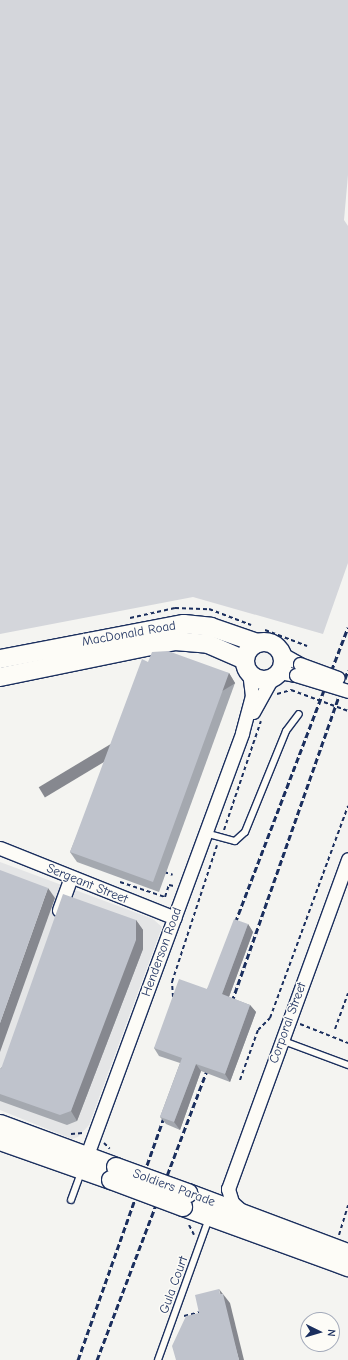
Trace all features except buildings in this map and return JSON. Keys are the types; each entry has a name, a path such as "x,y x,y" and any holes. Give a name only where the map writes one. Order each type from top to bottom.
{"main road":[{"name":"MacDonald Road","path":"0,659 184,624 211,627 257,643"},
{"name":"MacDonald Road","path":"0,677 175,641 208,644 247,666"},
{"path":"257,643 274,644 282,654 287,672 258,679 247,666 257,643"},
{"name":"Soldiers Parade","path":"0,1124 84,1163 113,1174 190,1199 246,1215 348,1253"},
{"name":"Soldiers Parade","path":"0,1141 84,1163"},
{"name":"Soldiers Parade","path":"190,1199 210,1217 348,1267"}],"street":[{"name":"Henderson Road","path":"84,1163 242,733 252,696 247,666"},
{"name":"Henderson Road","path":"242,733 287,672"},
{"path":"287,672 348,681"},
{"path":"287,672 348,690"},
{"name":"Sergeant Street","path":"0,848 70,879 175,918"},
{"name":"Corporal Street","path":"228,1189 348,858"},
{"path":"55,923 70,879"},
{"path":"190,1199 215,1196 228,1189 232,1202 246,1215"}],"lane":[{"path":"206,833 219,838 235,841 244,832 286,731 299,714"},
{"path":"281,1040 348,1065"},
{"path":"71,1200 84,1163"},
{"name":"Gula Court","path":"158,1360 210,1217"}],"path":[{"path":"271,699 291,690 348,711"},
{"path":"170,1006 172,982 219,838 263,714"},
{"path":"240,1080 258,1030 270,1018 348,806"},
{"path":"160,876 162,871 173,875"},
{"path":"335,1029 348,993"},
{"path":"332,1036 348,1042"},
{"path":"338,1235 348,1205"},
{"path":"184,1316 203,1311"}],"shaded area":[{"path":"0,0 348,0 348,175 344,220 348,226 348,563 323,634 193,597 0,634"},
{"path":"0,862 153,919 162,927 89,1125 78,1137 72,1139 0,1110"}],"railway":[{"path":"232,931 348,627"},
{"path":"229,1010 348,670"},
{"path":"97,1360 210,1062"},
{"path":"78,1360 167,1109"}]}
